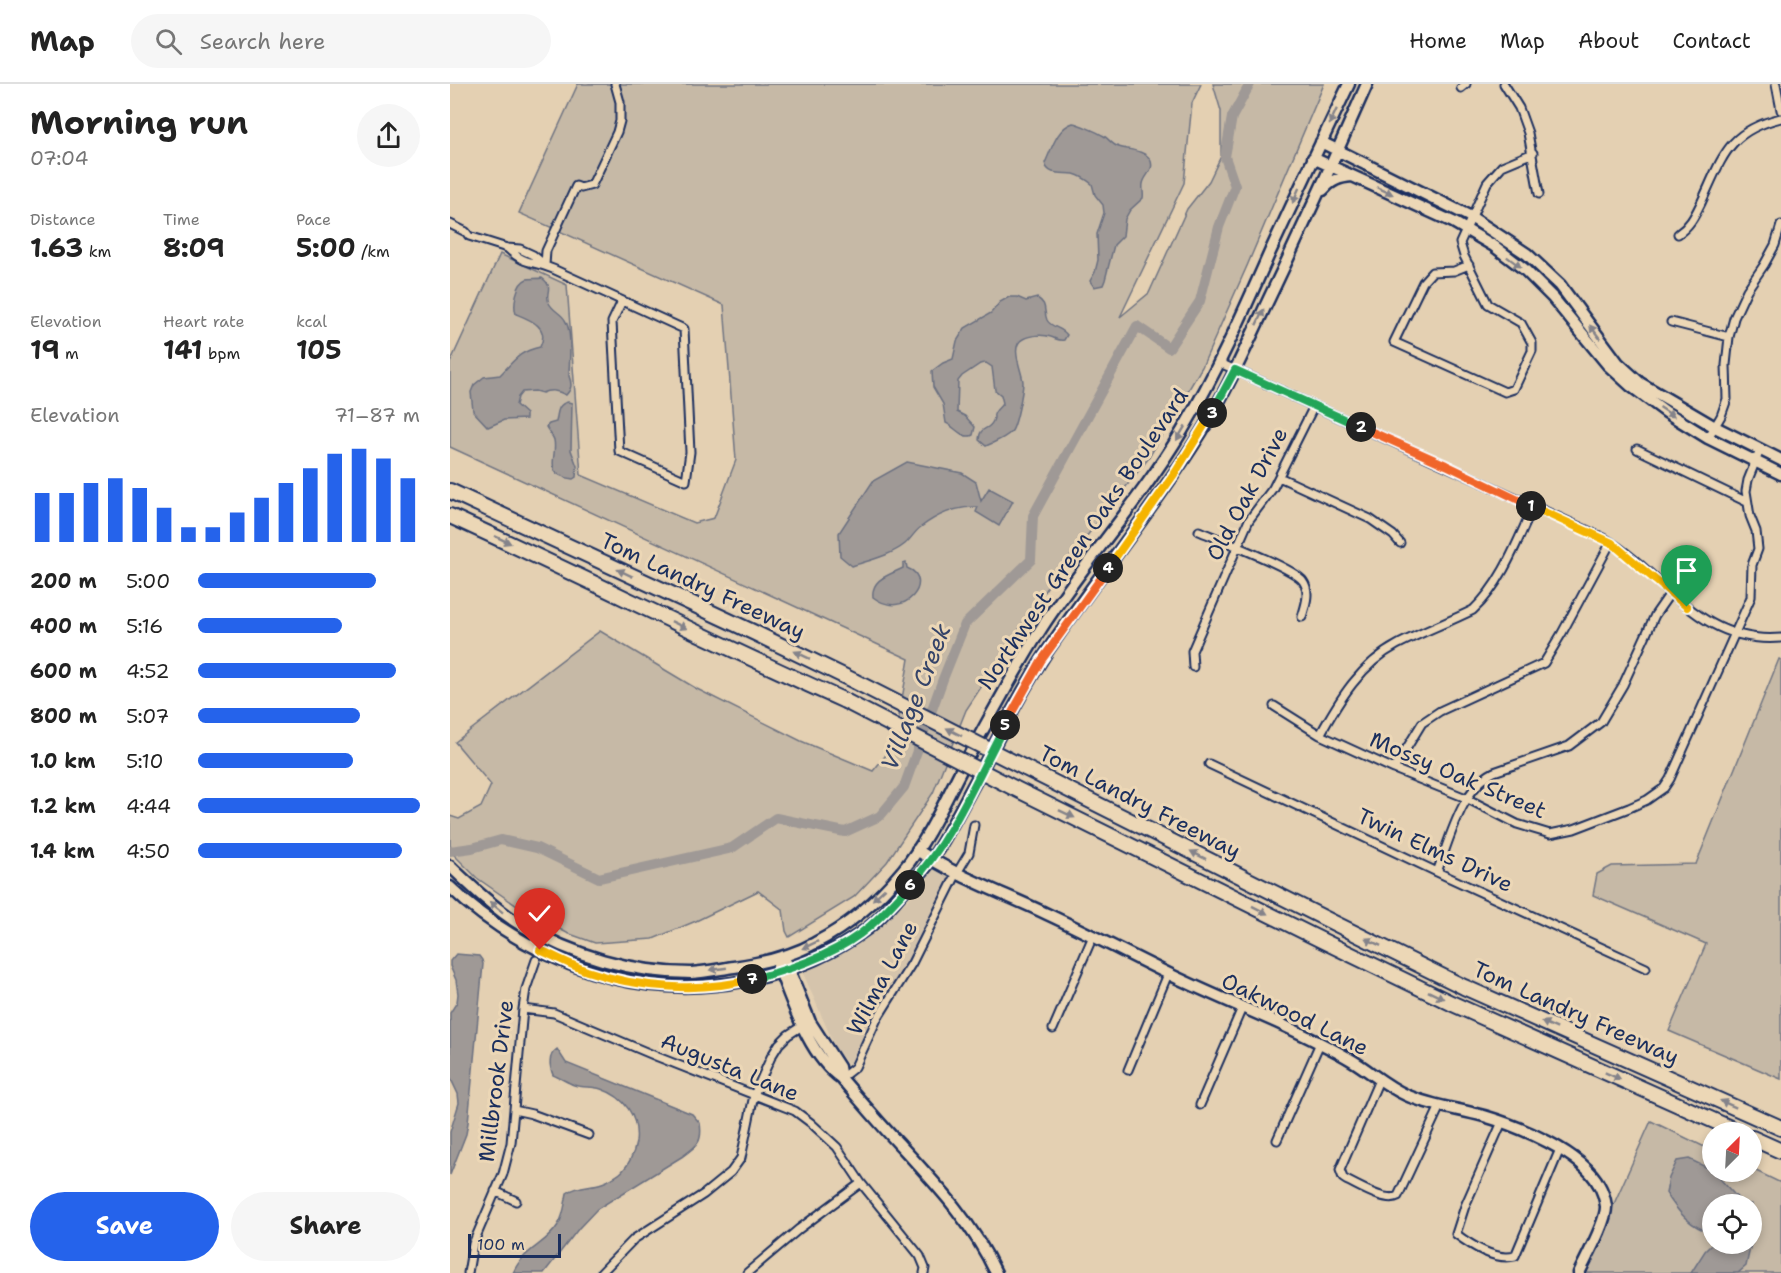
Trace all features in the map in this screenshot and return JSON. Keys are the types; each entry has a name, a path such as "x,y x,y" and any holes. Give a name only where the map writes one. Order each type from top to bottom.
{"highway":[{"name":"Tom Landry Freeway","path":"450,491 854,681 1464,987 1781,1128"},
{"name":"Tom Landry Freeway","path":"450,516 753,660 845,701 1014,788 1421,988 1717,1122"},
{"path":"1762,1142 1781,1151"}],"main road":[{"name":"Northwest Green Oaks Boulevard","path":"450,866 497,909 521,925 567,948 610,962 649,970 694,973 780,958 814,944 848,922 903,870 937,818 996,705 1028,650 1051,615 1148,485 1182,432 1220,363 1349,84"},
{"name":"Northwest Green Oaks Boulevard","path":"450,887 491,922 529,945 585,970 614,979 670,987 706,986 745,981 785,970 806,963 843,944 869,927 919,876 931,860 1041,661 1175,473 1204,428 1235,370 1317,197 1367,84"},
{"path":"1347,130 1349,149 1360,162"},
{"path":"1321,142 1471,217 1527,254 1560,285 1618,363 1640,383 1715,427 1781,460"},
{"path":"1313,158 1466,229 1494,246 1524,269 1553,298 1608,365 1631,386 1666,412 1708,438 1781,474"},
{"path":"1317,197 1327,184 1352,176"},
{"name":"Oakwood Lane","path":"917,849 931,860 957,873 1093,936 1168,974 1320,1043 1407,1095 1502,1122 1560,1149 1577,1160 1594,1177 1606,1205 1603,1221 1579,1273"},
{"path":"780,958 810,1022 838,1067 841,1078"},
{"path":"785,970 802,1026 824,1062 944,1193 972,1231 996,1273"}],"street":[{"path":"545,265 546,251 576,186 580,188 592,185 617,132 621,109 615,84"},
{"path":"1504,84 1524,119 1533,153 1539,194"},
{"path":"1776,84 1781,110"},
{"path":"1678,234 1691,223 1723,155 1738,137 1758,125 1781,118"},
{"path":"1468,265 1454,271 1432,272 1423,282 1394,342 1505,392 1514,389 1532,351 1532,343 1521,323 1488,304 1468,265 1460,243 1487,183 1502,166 1533,153"},
{"path":"450,224 469,236 507,248 516,257 529,263 545,265 622,301 684,330 690,452 686,481 619,452 612,322 622,301"},
{"path":"1708,438 1721,416 1727,399 1726,365 1734,318 1747,290 1764,265 1781,225"},
{"path":"1671,322 1729,337"},
{"path":"1220,363 1611,542 1700,617 1718,627 1735,634 1764,639 1781,638"},
{"name":"Old Oak Drive","path":"1193,667 1192,651 1236,546 1249,520 1273,488 1314,406"},
{"path":"1637,448 1747,502"},
{"name":"Mossy Oak Street","path":"1274,706 1320,735 1394,769 1466,798 1517,824 1550,834 1574,829 1647,800 1664,788 1670,779 1751,597 1752,565 1758,549 1746,491 1760,450"},
{"path":"1279,477 1370,519 1393,535 1400,543"},
{"path":"1320,735 1351,685 1371,664 1397,645 1473,610 1484,600 1500,575 1533,507"},
{"path":"1199,531 1236,546 1288,571 1303,581 1307,594 1302,617"},
{"path":"1394,769 1422,723 1440,711 1544,663 1611,542"},
{"path":"1437,872 1466,798 1487,775 1569,746 1601,722 1623,685 1655,615 1671,592"},
{"name":"Twin Elms Drive","path":"1209,764 1646,969"},
{"name":"Wilma Lane","path":"841,1078 855,1068 877,1019 912,963 969,853 974,825"},
{"path":"1053,1029 1093,936"},
{"name":"Millbrook Drive","path":"468,1273 473,1244 503,1174 511,1143 523,1009 526,989 536,960"},
{"path":"1128,1070 1168,974"},
{"path":"1200,1105 1242,1008"},
{"name":"Augusta Lane","path":"523,1009 554,1013 658,1058 795,1111 837,1147 861,1183 920,1256 925,1268 924,1273"},
{"path":"601,1273 634,1239 704,1194 731,1172 741,1158 754,1095 771,1057 788,1035 802,1026"},
{"path":"1277,1140 1320,1043"},
{"path":"1379,1080 1341,1165 1341,1174 1346,1180 1385,1198 1398,1196 1440,1106"},
{"path":"514,1110 532,1114 589,1135"},
{"path":"1502,1122 1465,1206 1456,1234 1479,1249 1507,1258 1515,1256 1560,1149"},
{"path":"747,1273 799,1228 861,1183"},
{"path":"495,1191 516,1201"}],"shaded area":[{"path":"578,84 1201,84 1192,103 1184,183 1120,317 1149,293 1187,209 1209,181 1221,156 1221,111 1213,84 1324,84 1202,367 1148,459 1051,581 966,710 933,793 887,862 854,897 789,937 783,910 758,891 653,939 595,943 567,933 520,908 477,878 450,851 450,816 459,819 481,807 491,785 455,742 600,631 697,689 801,741 873,771 894,745 909,659 450,447 450,363 500,254 567,285 581,475 694,523 714,518 736,460 724,305 519,213"},
{"path":"1073,123 1101,134 1117,146 1144,154 1150,159 1152,166 1143,184 1143,198 1130,210 1125,219 1123,236 1114,245 1103,285 1094,287 1090,281 1098,260 1097,234 1104,213 1103,205 1095,195 1092,184 1088,181 1074,174 1053,172 1045,163 1059,134"},
{"path":"542,278 549,287 549,303 567,325 570,339 570,388 566,395 554,391 522,392 516,405 526,414 526,419 504,420 488,427 473,411 471,392 474,385 484,377 500,375 522,354 540,347 543,334 541,329 533,322 516,314 515,305 518,289 523,281"},
{"path":"1009,297 1017,297 1026,301 1037,298 1044,305 1049,323 1067,335 1064,340 1037,335 1019,342 1017,359 1023,382 1015,423 1011,432 986,446 979,440 981,432 991,424 995,413 1003,403 1001,395 995,390 992,367 986,363 980,364 958,381 957,412 965,416 975,427 973,435 969,436 946,423 943,404 933,387 932,371 953,359 957,341 965,328 991,313 1000,302"},
{"path":"568,402 572,403 571,450 577,466 576,477 573,479 563,477 554,469 554,440 546,427 556,422 560,407"},
{"path":"907,462 962,473 976,482 981,501 989,488 1013,501 999,526 976,512 978,507 955,509 927,522 905,544 893,552 852,566 840,556 839,533 873,481"},
{"path":"906,562 907,568 915,573 918,581 913,596 896,605 873,597 873,591 878,582 903,568 903,563"},
{"path":"1779,659 1781,660 1781,1079 1669,1031 1706,944 1593,895 1597,874 1612,866 1696,864"},
{"path":"937,865 953,873 855,1065 848,1064 836,1049 803,973 805,969 839,953 877,927 908,900"},
{"path":"456,954 479,956 483,964 468,1123 450,1175 450,1132 459,1103 458,1094 450,1077 450,1013 457,1002 458,994 450,961"},
{"path":"557,1049 566,1063 692,1114 700,1123 701,1135 695,1146 683,1156 597,1209 544,1273 513,1273 523,1258 558,1225 563,1214 567,1193 580,1187 602,1183 619,1174 630,1160 636,1142 633,1116 617,1097 601,1089 574,1085 553,1075 550,1060"},
{"path":"1651,1121 1702,1146 1702,1182 1762,1182 1762,1174 1781,1183 1781,1273 1583,1273"},
{"path":"1689,1159 1702,1165 1702,1182 1723,1182 1734,1194 1702,1194 1702,1229 1685,1218 1666,1193 1669,1178 1677,1161"},
{"path":"1703,1254 1749,1254 1746,1266 1738,1273 1691,1273"}],"waterway":[{"name":"Village Creek","path":"450,851 501,840 537,848 599,878 732,848 776,818 845,832 880,816 904,787 965,624 1031,560 1033,516 1137,326 1169,348 1200,301 1219,227 1235,186 1225,157 1232,117 1250,84"}],"route":[{"path":"540,950 585,970 614,979 670,987 706,986 745,981 806,963 843,944 869,927 919,876 931,860 1041,661 1175,473 1204,428 1235,370 1604,538 1653,576 1687,607"}]}
